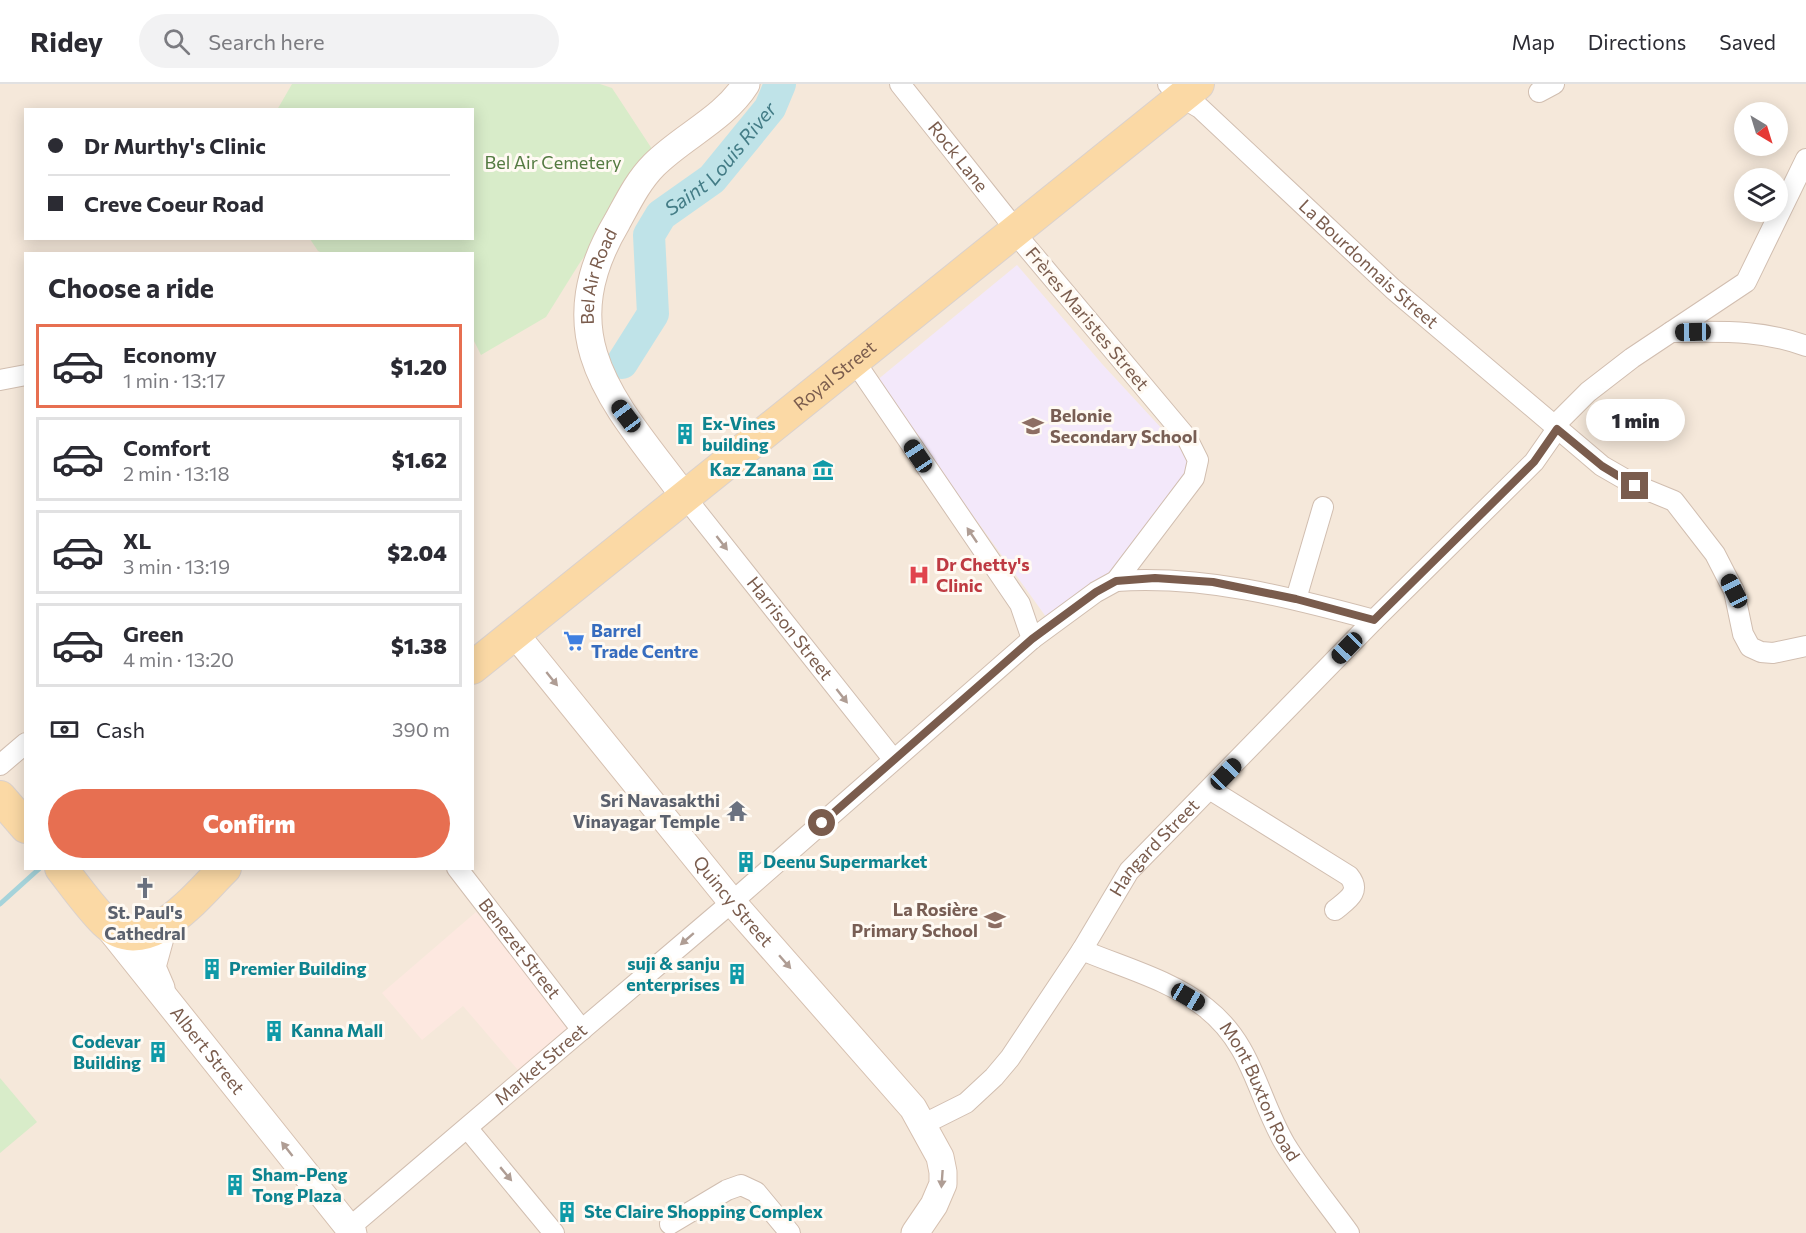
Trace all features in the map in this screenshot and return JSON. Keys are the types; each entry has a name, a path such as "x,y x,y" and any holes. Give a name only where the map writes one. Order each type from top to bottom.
{"main road":[{"name":"Bel Air Road","path":"685,497 614,400 598,371 586,310 588,288 608,237 644,175 679,143 728,106 746,84"},
{"name":"Royal Street","path":"474,666 855,362 1015,231 1182,88"},
{"name":"Quincy Street","path":"515,634 732,902 918,1117 940,1158 943,1184 934,1205 915,1233"},
{"path":"0,797 24,825"},
{"name":"Albert Street","path":"63,870 161,989 351,1230"},
{"path":"106,924 125,933 142,936 163,927 223,870"},
{"path":"161,989 152,967 163,927"}],"street":[{"name":"Rock Lane","path":"900,84 1015,231"},
{"name":"La Bourdonnais Street","path":"1182,88 1200,108 1393,289 1557,429 1602,466 1635,486 1674,501 1715,554 1734,591 1743,634 1750,647 1761,652 1773,652 1806,646"},
{"name":"Hangard Street","path":"918,1117 966,1103 994,1077 1010,1058 1082,950 1129,871 1211,790 1374,620 1534,462 1557,429 1560,420 1588,392 1671,332 1746,282 1806,159"},
{"name":"Frères Maristes Street","path":"1015,231 1187,438 1198,460 1194,478 1116,581"},
{"path":"1671,332 1735,332 1778,336 1806,346"},
{"path":"855,362 1020,604 1032,639"},
{"path":"0,380 24,375"},
{"name":"Harrison Street","path":"685,497 893,759"},
{"path":"1296,599 1323,507"},
{"path":"1116,581 1155,578 1213,582 1296,599 1374,620"},
{"name":"Market Street","path":"351,1230 732,902 1032,639 1096,592 1116,581"},
{"path":"0,765 24,745"},
{"path":"1211,790 1349,876 1355,886 1355,892 1335,910"},
{"name":"Benezet Street","path":"459,870 582,1030"},
{"name":"Mont Buxton Road","path":"1082,950 1173,988 1204,1006 1225,1025 1245,1053 1285,1143 1349,1233"},
{"path":"468,1129 554,1233"},
{"path":"670,1224 727,1190 741,1185 756,1192 790,1233"}],"shaded area":[{"path":"0,84 1806,84 1806,1233 0,1233"},
{"name":"Belonie Secondary School","path":"1017,265 1103,365 1200,470 1116,581 1049,621 876,381"},
{"path":"476,912 578,1031 524,1077 463,1006 422,1040 382,993"}],"green space":[{"name":"Bel Air Cemetery","path":"292,84 600,84 612,88 656,155 579,264 546,317 481,355 474,341 474,252 320,252 311,240 474,240 474,108 278,108"},
{"path":"0,1078 37,1122 0,1153"}],"waterway":[{"name":"Saint Louis River","path":"622,363 653,314 649,235 661,215 712,179 770,108 780,84"},
{"name":"Saint Louis River","path":"0,904 38,870"}],"place":[{"name":"Belonie Secondary School","path":"1033,426"},
{"name":"Ex-Vines building","path":"685,434"},
{"name":"Kaz Zanana","path":"823,470"},
{"name":"Dr Chetty's Clinic","path":"919,575"},
{"name":"Barrel Trade Centre","path":"574,641"},
{"name":"Sri Navasakthi Vinayagar Temple","path":"737,811"},
{"name":"Deenu Supermarket","path":"746,862"},
{"name":"St. Paul's Cathedral","path":"145,888"},
{"name":"La Rosière Primary School","path":"995,920"},
{"name":"Premier Building","path":"212,969"},
{"name":"suji & sanju enterprises","path":"737,974"},
{"name":"Kanna Mall","path":"274,1031"},
{"name":"Codevar Building","path":"158,1052"},
{"name":"Sham-Peng Tong Plaza","path":"235,1185"},
{"name":"Ste Claire Shopping Complex","path":"567,1212"}],"route":[{"path":"822,823 1032,639 1096,592 1116,581 1155,578 1213,582 1296,599 1374,620 1534,462 1557,429 1602,466 1635,486"}]}
